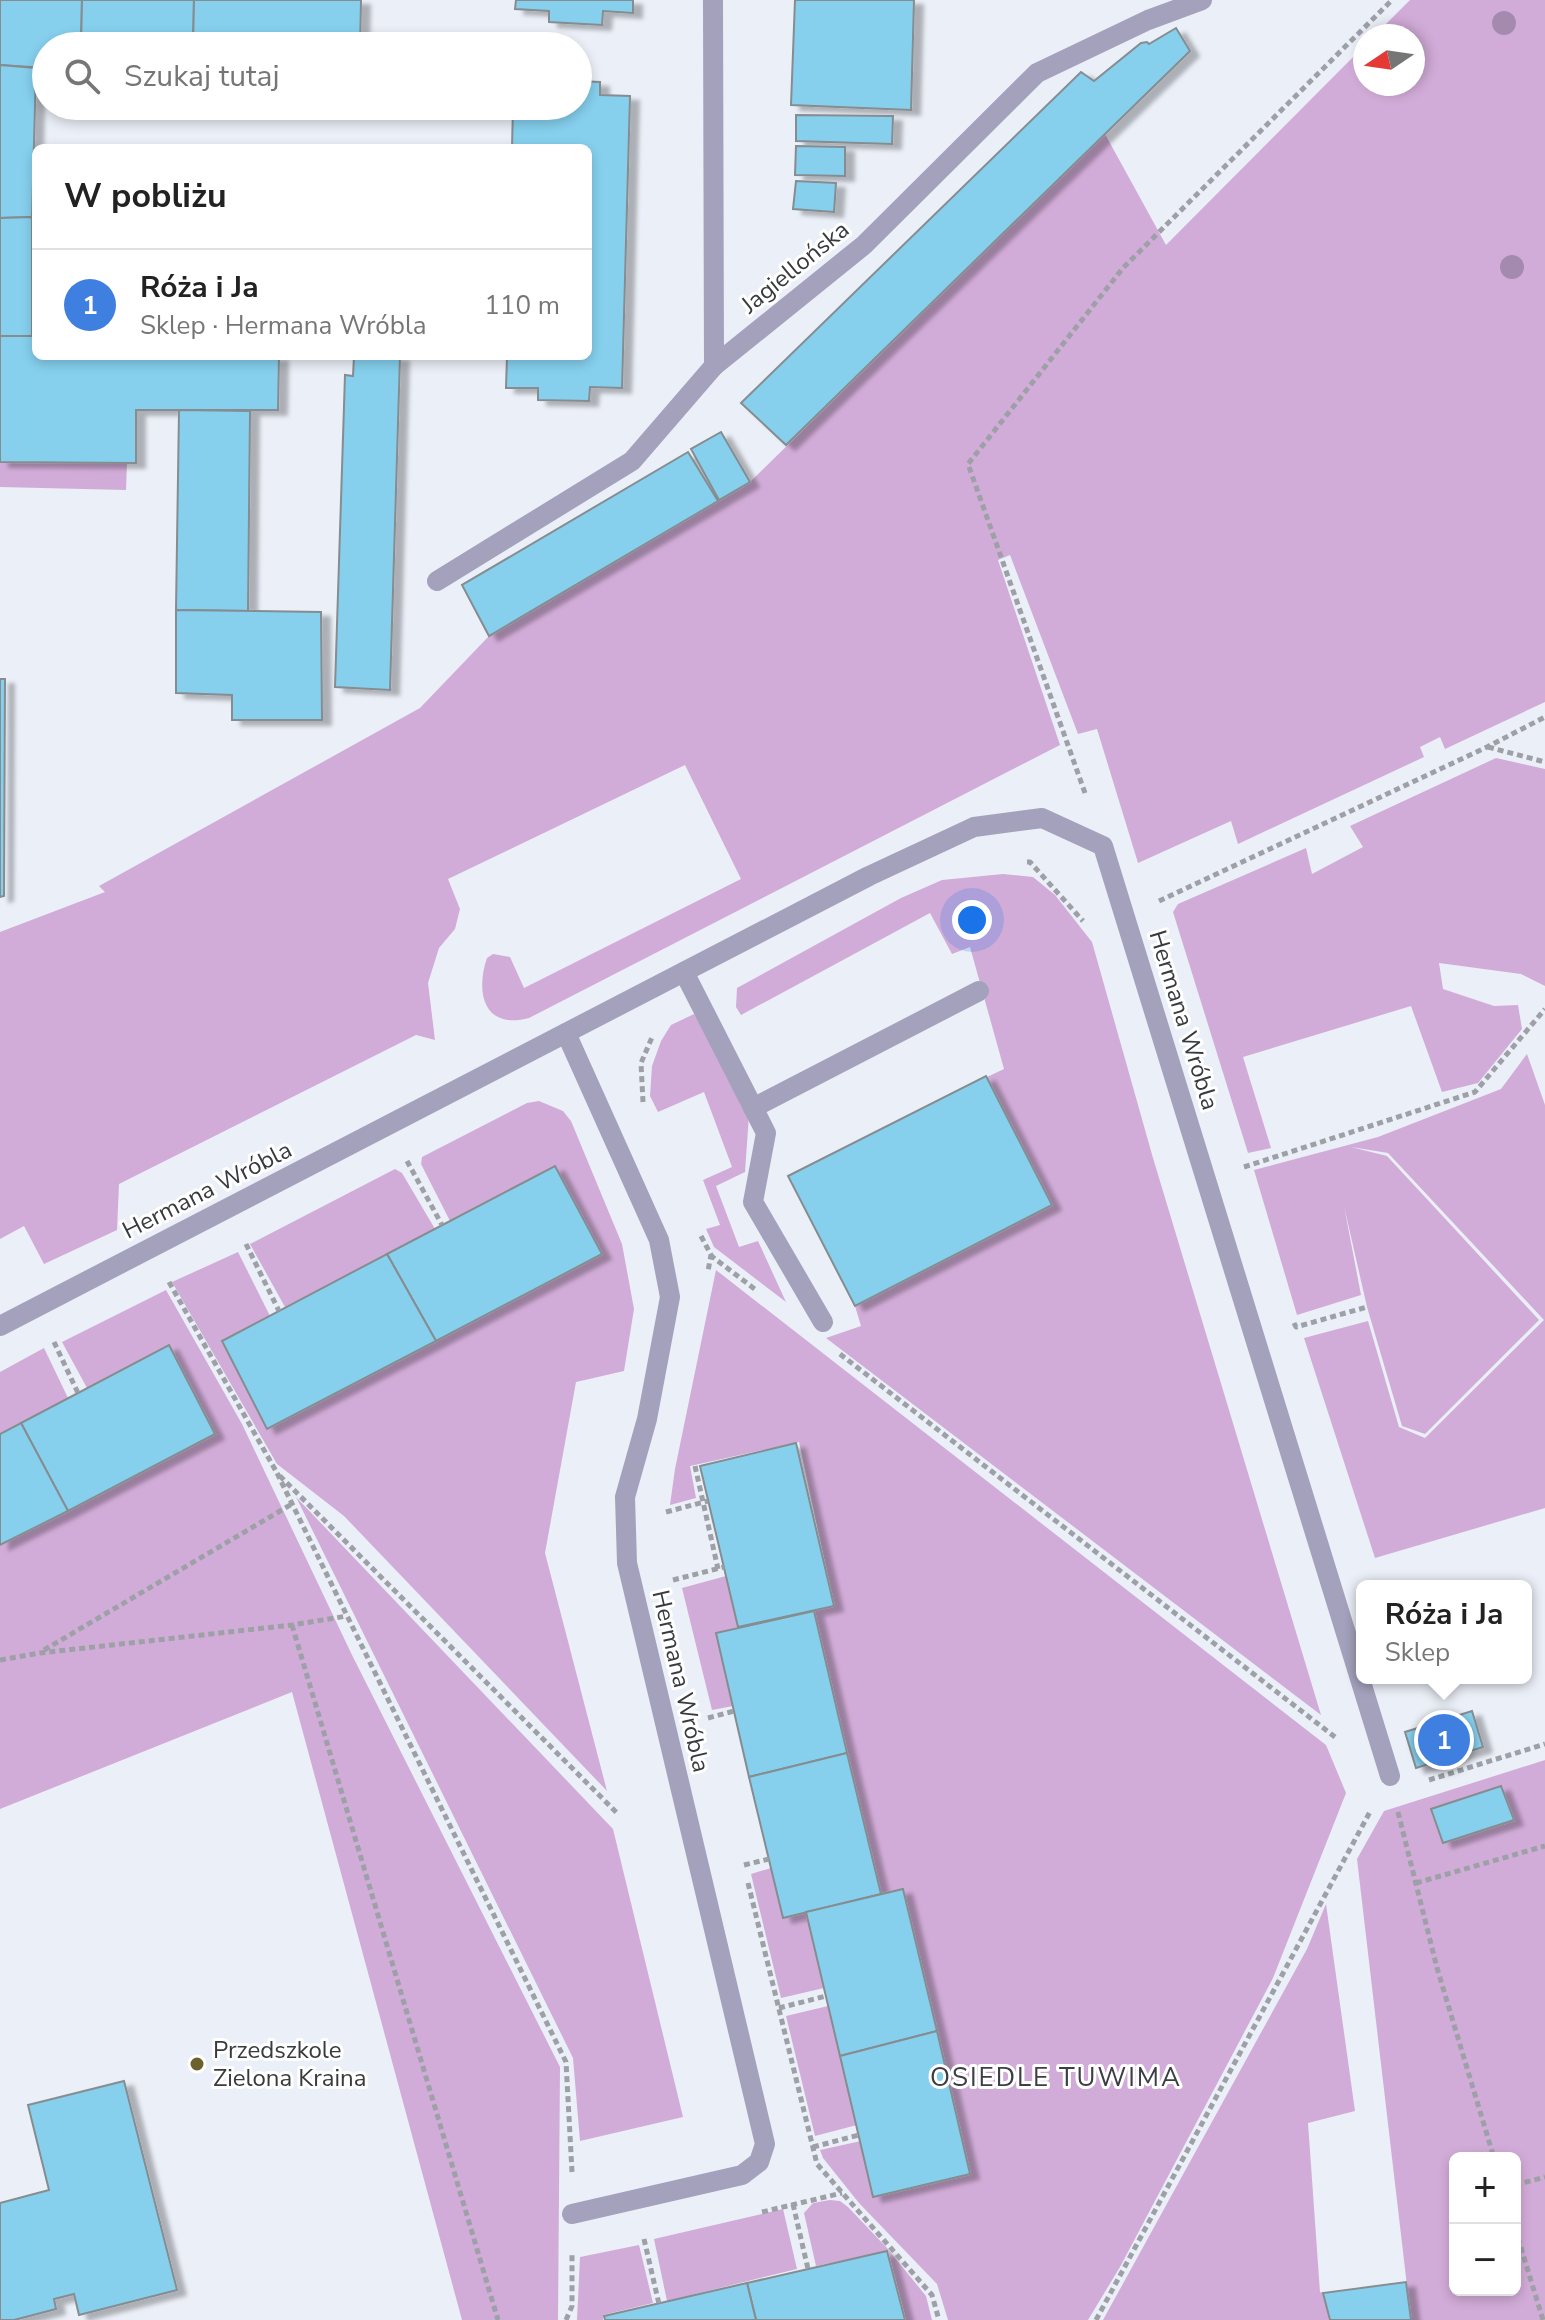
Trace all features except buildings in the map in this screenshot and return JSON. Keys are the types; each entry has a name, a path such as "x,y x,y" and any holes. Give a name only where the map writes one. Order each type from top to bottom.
{"street":[{"name":"Jagiellońska","path":"713,0 714,366"},
{"name":"Jagiellońska","path":"714,366 864,245 1037,73 1148,20 1202,0"},
{"path":"437,581 632,461 714,366"},
{"name":"Hermana Wróbla","path":"0,1326 869,876 974,827 1042,818 1103,846 1356,1666"},
{"path":"684,972 766,1133 753,1202 823,1322"},
{"path":"753,1108 979,991"},
{"name":"Hermana Wróbla","path":"566,1033 659,1240 670,1297 647,1419 625,1497 627,1563 765,2144 759,2162 742,2175 572,2214"},
{"name":"Hermana Wróbla","path":"1362,1684 1390,1776"}],"path":[{"path":"1103,846 968,464 1123,268 1392,0"},
{"path":"1126,918 1545,717"},
{"path":"1487,747 1545,762"},
{"path":"1016,864 1030,862 1085,923"},
{"path":"1161,900 1166,915"},
{"path":"643,1102 641,1063 659,1019 698,999"},
{"path":"1244,1167 1475,1092 1545,1009"},
{"path":"1240,1152 1249,1182"},
{"path":"407,1160 442,1225"},
{"path":"698,1230 711,1255 706,1280"},
{"path":"659,1240 711,1255 759,1292"},
{"path":"246,1243 279,1311"},
{"path":"168,1282 277,1473 566,2062 572,2179"},
{"path":"1291,1313 1296,1327 1367,1307"},
{"path":"54,1342 78,1393"},
{"path":"834,1350 1336,1738 1332,1723"},
{"path":"670,1568 673,1580 721,1568 695,1466"},
{"path":"277,1473 618,1814"},
{"path":"665,1527 666,1499"},
{"path":"665,1512 705,1502"},
{"path":"40,1653 292,1504"},
{"path":"0,1660 347,1616"},
{"path":"292,1625 498,2320"},
{"path":"711,1733 708,1718 734,1711"},
{"path":"1390,1776 1433,1781 1545,1744"},
{"path":"1390,1776 1437,1968 1492,2152"},
{"path":"1096,2320 1390,1776"},
{"path":"1416,1883 1545,1846"},
{"path":"740,1851 817,2164 932,2295 939,2320"},
{"path":"744,1865 769,1859"},
{"path":"779,2008 826,1996"},
{"path":"813,2147 859,2135"},
{"path":"1521,2183 1545,2177"},
{"path":"793,2204 808,2269"},
{"path":"644,2239 659,2304"},
{"path":"1521,2248 1543,2320"}],"shaded area":[{"path":"1410,0 1545,0 1545,702 1445,749 1440,737 1420,747 1424,757 1238,844 1231,821 1138,863 1097,729 1078,734 1010,555 998,560 1060,745 529,1018 502,1019 493,1014 483,996 482,984 487,958 493,954 510,957 524,988 741,879 685,765 448,879 460,909 455,929 439,948 428,983 435,1040 416,1035 119,1184 117,1230 44,1264 24,1226 0,1239 0,932 105,892 99,886 420,708 489,636 750,482 1105,134 1166,245 1353,57 1353,96 1425,96 1425,24 1386,24"},
{"path":"0,462 127,463 126,490 0,487"},
{"path":"1496,758 1545,769 1545,986 1521,974 1439,963 1443,989 1494,1006 1518,1005 1522,1029 1478,1083 1442,1092 1411,1006 1243,1057 1271,1148 1248,1153 1173,912 1178,904 1306,848 1312,874 1363,847 1350,826"},
{"path":"1003,874 1033,877 1055,895 1092,942 1153,1158 1321,1715 826,1338 861,1326 855,1306 1052,1205 987,1077 1004,1069 970,947 952,954 930,913 741,1015 736,1007 737,988 901,898 942,880"},
{"path":"694,1014 732,1074 749,1115 745,1172 716,1186 739,1247 758,1241 786,1302 714,1247 706,1229 720,1225 703,1180 732,1167 704,1092 658,1112 650,1096 652,1066 661,1041 671,1025"},
{"path":"1527,1054 1545,1105 1545,1508 1375,1558 1304,1338 1368,1321 1399,1427 1425,1438 1544,1320 1388,1153 1351,1147 1387,1156 1539,1320 1425,1434 1402,1426 1367,1307 1344,1206 1361,1295 1297,1315 1254,1170 1378,1137 1501,1089"},
{"path":"539,1101 563,1111 571,1121 622,1244 634,1309 624,1371 576,1382 545,1553 607,1791 344,1516 277,1464 172,1282 238,1252 270,1316 222,1342 268,1429 601,1254 555,1166 450,1221 421,1164 422,1157 527,1103"},
{"path":"395,1169 402,1173 435,1229 285,1307 250,1244"},
{"path":"716,1270 1326,1745 1346,1793 1273,1978 1120,2267 1088,2320 948,2320 937,2284 859,2203 820,2150 861,2141 970,2173 903,1890 881,1894 814,1611 834,1605 799,1442 690,1466 696,1498 670,1505"},
{"path":"166,1290 242,1424 352,1655 560,2067 558,2320 462,2320 292,1692 0,1809 0,1544 215,1434 169,1346 87,1388 62,1342"},
{"path":"44,1348 68,1398 0,1434 0,1372"},
{"path":"296,1497 613,1829 683,2117 580,2141 573,2058"},
{"path":"726,1576 738,1627 716,1633 733,1706 712,1710 682,1588"},
{"path":"1545,1760 1545,2320 1411,2320 1357,1859 1384,1811"},
{"path":"771,1868 783,1918 806,1912 824,1988 781,1998 751,1874"},
{"path":"1326,1904 1355,2111 1308,2123 1320,2292 1323,2293 1329,2320 1103,2320 1307,1949"},
{"path":"828,2006 857,2125 815,2136 786,2016"},
{"path":"840,2201 848,2207 887,2248 926,2296 932,2320 906,2320 888,2251 816,2266 804,2213 813,2203"},
{"path":"783,2209 797,2269 667,2301 654,2239"},
{"path":"639,2245 653,2303 603,2315 603,2320 577,2320 580,2257"}],"place":[{"name":"Róża i Ja","path":"1444,1740"},
{"name":"Przedszkole Zielona Kraina","path":"197,2064"}],"district":[{"name":"OSIEDLE TUWIMA","path":"1056,2077"}]}
